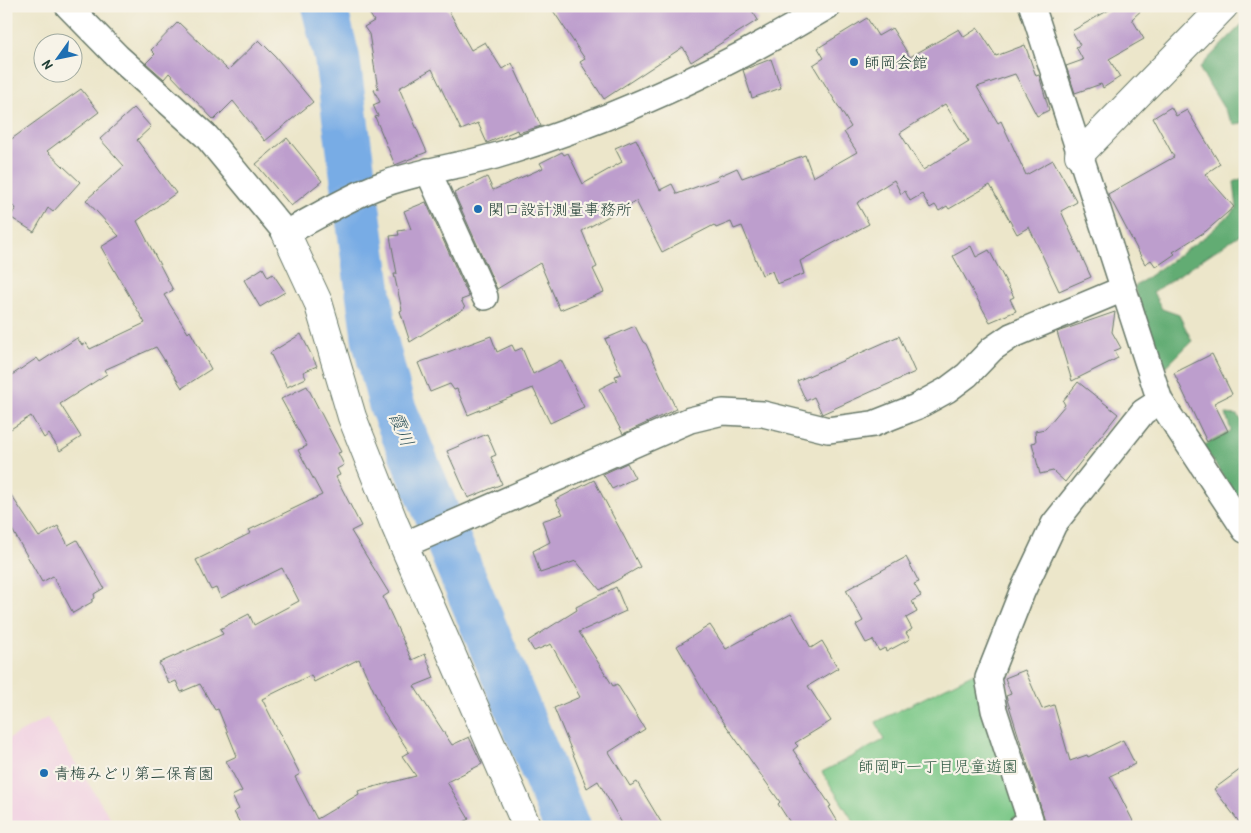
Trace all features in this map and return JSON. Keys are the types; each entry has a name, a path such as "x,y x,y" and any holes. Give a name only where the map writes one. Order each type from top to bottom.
{"street":[{"path":"68,6 118,57 206,136 286,234 318,302 352,417 414,540 527,827"},
{"path":"286,234 339,205 376,188 428,171 504,153 602,117 727,63 828,6"},
{"path":"1032,6 1160,401 1245,530"},
{"path":"1079,155 1224,6"},
{"path":"428,171 485,297"},
{"path":"414,540 690,420 723,412 763,414 828,430 873,424 916,407 946,390 967,375 992,349 1011,336 1124,289"},
{"path":"1021,827 1030,820 994,710 988,678 1022,592 1054,524 1143,412 1160,401"}],"shaded area":[{"name":"青梅みどり第二保育園","path":"47,718 116,827 6,827 6,813 9,810 6,806 6,740"}],"green space":[{"path":"1245,21 1245,122 1234,125 1199,68"},
{"path":"1245,177 1245,231 1153,292 1162,309 1179,315 1192,341 1167,366 1160,364 1134,287 1207,235 1237,208 1234,182"},
{"path":"1226,414 1237,415 1245,424 1245,509 1203,446 1231,431"},
{"name":"師岡町一丁目児童遊園","path":"974,673 993,740 1019,812 1013,824 1009,827 857,827 822,772 884,740 876,722"}],"building":[{"path":"365,6 446,6 471,50 485,42 502,69 512,63 541,126 518,133 517,130 487,143 478,123 461,130 432,69 399,88 427,152 395,165 375,117 378,116 373,105 380,102 374,90 378,89 369,34 364,27 374,21"},
{"path":"550,6 749,6 758,20 691,62 683,47 604,99 580,62 585,59"},
{"path":"1116,6 1146,6 1132,19 1144,39 1109,59 1120,77 1103,88 1101,84 1075,93 1066,66 1083,60 1076,47 1080,45 1072,31"},
{"path":"867,18 878,36 892,28 910,57 959,29 964,37 978,28 996,56 1025,45 1036,76 1039,75 1049,110 1037,116 1015,74 977,87 998,123 1001,121 1026,175 1053,160 1077,202 1061,211 1091,277 1059,291 1029,227 1017,234 990,185 949,209 947,206 939,211 935,205 930,208 922,194 910,201 905,191 901,194 894,180 857,203 869,224 800,261 804,274 777,284 772,271 762,275 742,226 734,229 731,222 716,228 714,225 662,252 636,201 582,231 597,267 593,269 604,292 560,310 540,263 497,289 454,193 487,177 493,190 543,168 540,163 562,152 564,155 568,153 583,184 622,162 615,148 636,139 660,190 672,184 677,194 718,179 717,177 737,168 742,178 805,155 813,177 857,152 844,132 851,127 813,65 824,58 818,48","holes":["945,104 969,142 923,170 900,133"]},
{"path":"178,22 228,70 259,40 275,56 313,102 265,141 233,101 214,120 169,73 164,79 146,63 155,54 151,50"},
{"path":"771,59 781,88 752,98 743,70"},
{"path":"81,89 99,112 47,151 80,182 53,212 48,208 34,232 10,217 16,208 6,202 6,143"},
{"path":"1171,107 1176,116 1187,110 1220,164 1205,174 1234,207 1206,231 1173,252 1175,254 1156,267 1151,260 1145,264 1108,194 1174,157 1153,118"},
{"path":"134,108 151,127 137,140 176,193 137,221 173,290 164,295 188,333 190,331 211,369 182,388 156,347 104,370 107,374 60,404 81,437 60,451 49,434 44,438 31,416 6,432 6,379 37,358 40,362 77,338 82,345 86,343 90,349 145,323 101,247 119,236 86,200 124,166 100,139"},
{"path":"287,138 322,181 291,206 256,164"},
{"path":"426,202 469,297 461,300 465,308 410,342 400,311 402,310 394,274 397,274 390,236 399,235 398,231 411,229 404,211"},
{"path":"971,246 976,257 989,250 1014,297 1010,299 1016,311 990,322 953,256"},
{"path":"263,268 268,277 273,274 285,292 260,307 244,280"},
{"path":"1115,312 1112,332 1121,348 1114,351 1118,358 1072,381 1057,332"},
{"path":"635,326 643,342 646,344 676,409 623,434 599,389 617,380 615,376 621,374 605,339"},
{"path":"301,334 317,366 303,372 306,378 287,387 270,353"},
{"path":"491,336 497,352 512,345 515,351 522,348 533,374 561,360 584,407 550,423 533,388 468,415 457,389 454,390 450,384 430,392 418,363"},
{"path":"899,336 915,372 822,414 814,397 806,401 797,381"},
{"path":"1212,354 1232,394 1214,403 1228,431 1207,442 1174,373"},
{"path":"1078,382 1118,414 1065,482 1053,471 1040,474 1032,443 1036,442 1035,431 1045,429 1065,405 1063,401"},
{"path":"307,386 341,452 338,453 344,465 337,469 340,475 336,477 361,526 351,531 389,593 383,597 412,660 425,654 434,678 414,686 452,745 469,737 482,764 447,782 469,819 455,827 242,827 234,812 239,809 232,796 242,791 226,761 237,756 218,709 215,710 200,684 181,692 176,681 169,684 159,663 223,634 220,629 249,614 254,625 299,601 282,568 221,598 216,588 211,590 196,560 251,533 249,530 322,495 298,450 307,446 281,399","holes":["359,659 385,715 409,752 402,756 416,776 358,791 359,794 317,819 295,777 300,774 262,699 311,675 314,682"]},
{"path":"487,434 496,455 491,457 502,484 468,498 447,451"},
{"path":"627,463 635,478 612,489 603,474"},
{"path":"594,480 640,567 600,590 576,561 540,573 533,551 550,542 542,521 563,514 555,500"},
{"path":"11,495 39,537 58,526 68,545 77,540 104,588 94,594 95,598 92,602 73,613 53,576 42,582 6,519 6,498"},
{"path":"906,557 919,582 914,584 921,596 912,601 917,612 906,618 912,629 906,633 910,639 886,652 885,648 879,651 873,640 866,643 856,625 863,621 846,590"},
{"path":"616,587 626,611 579,632 613,686 617,684 645,729 609,752 630,786 637,782 664,827 624,827 598,781 587,788 554,708 580,697 551,644 534,651 528,641 577,610 576,607"},
{"path":"791,613 811,648 822,641 838,668 808,686 831,721 795,743 798,746 793,750 831,806 829,807 841,827 793,827 778,804 780,802 711,704 677,646 710,625 726,649"},
{"path":"1025,670 1042,709 1054,705 1070,761 1087,755 1088,757 1123,740 1135,764 1110,776 1136,827 1047,827 1006,696 1011,694 1005,678"},
{"path":"1245,766 1245,827 1243,827 1214,789"}],"waterway":[{"name":"霞川","path":"324,6 337,58 375,340 391,403 567,827"}],"place":[{"name":"師岡会館","path":"854,62"},
{"name":"関口設計測量事務所","path":"478,209"},
{"name":"青梅みどり第二保育園","path":"44,773"}]}
